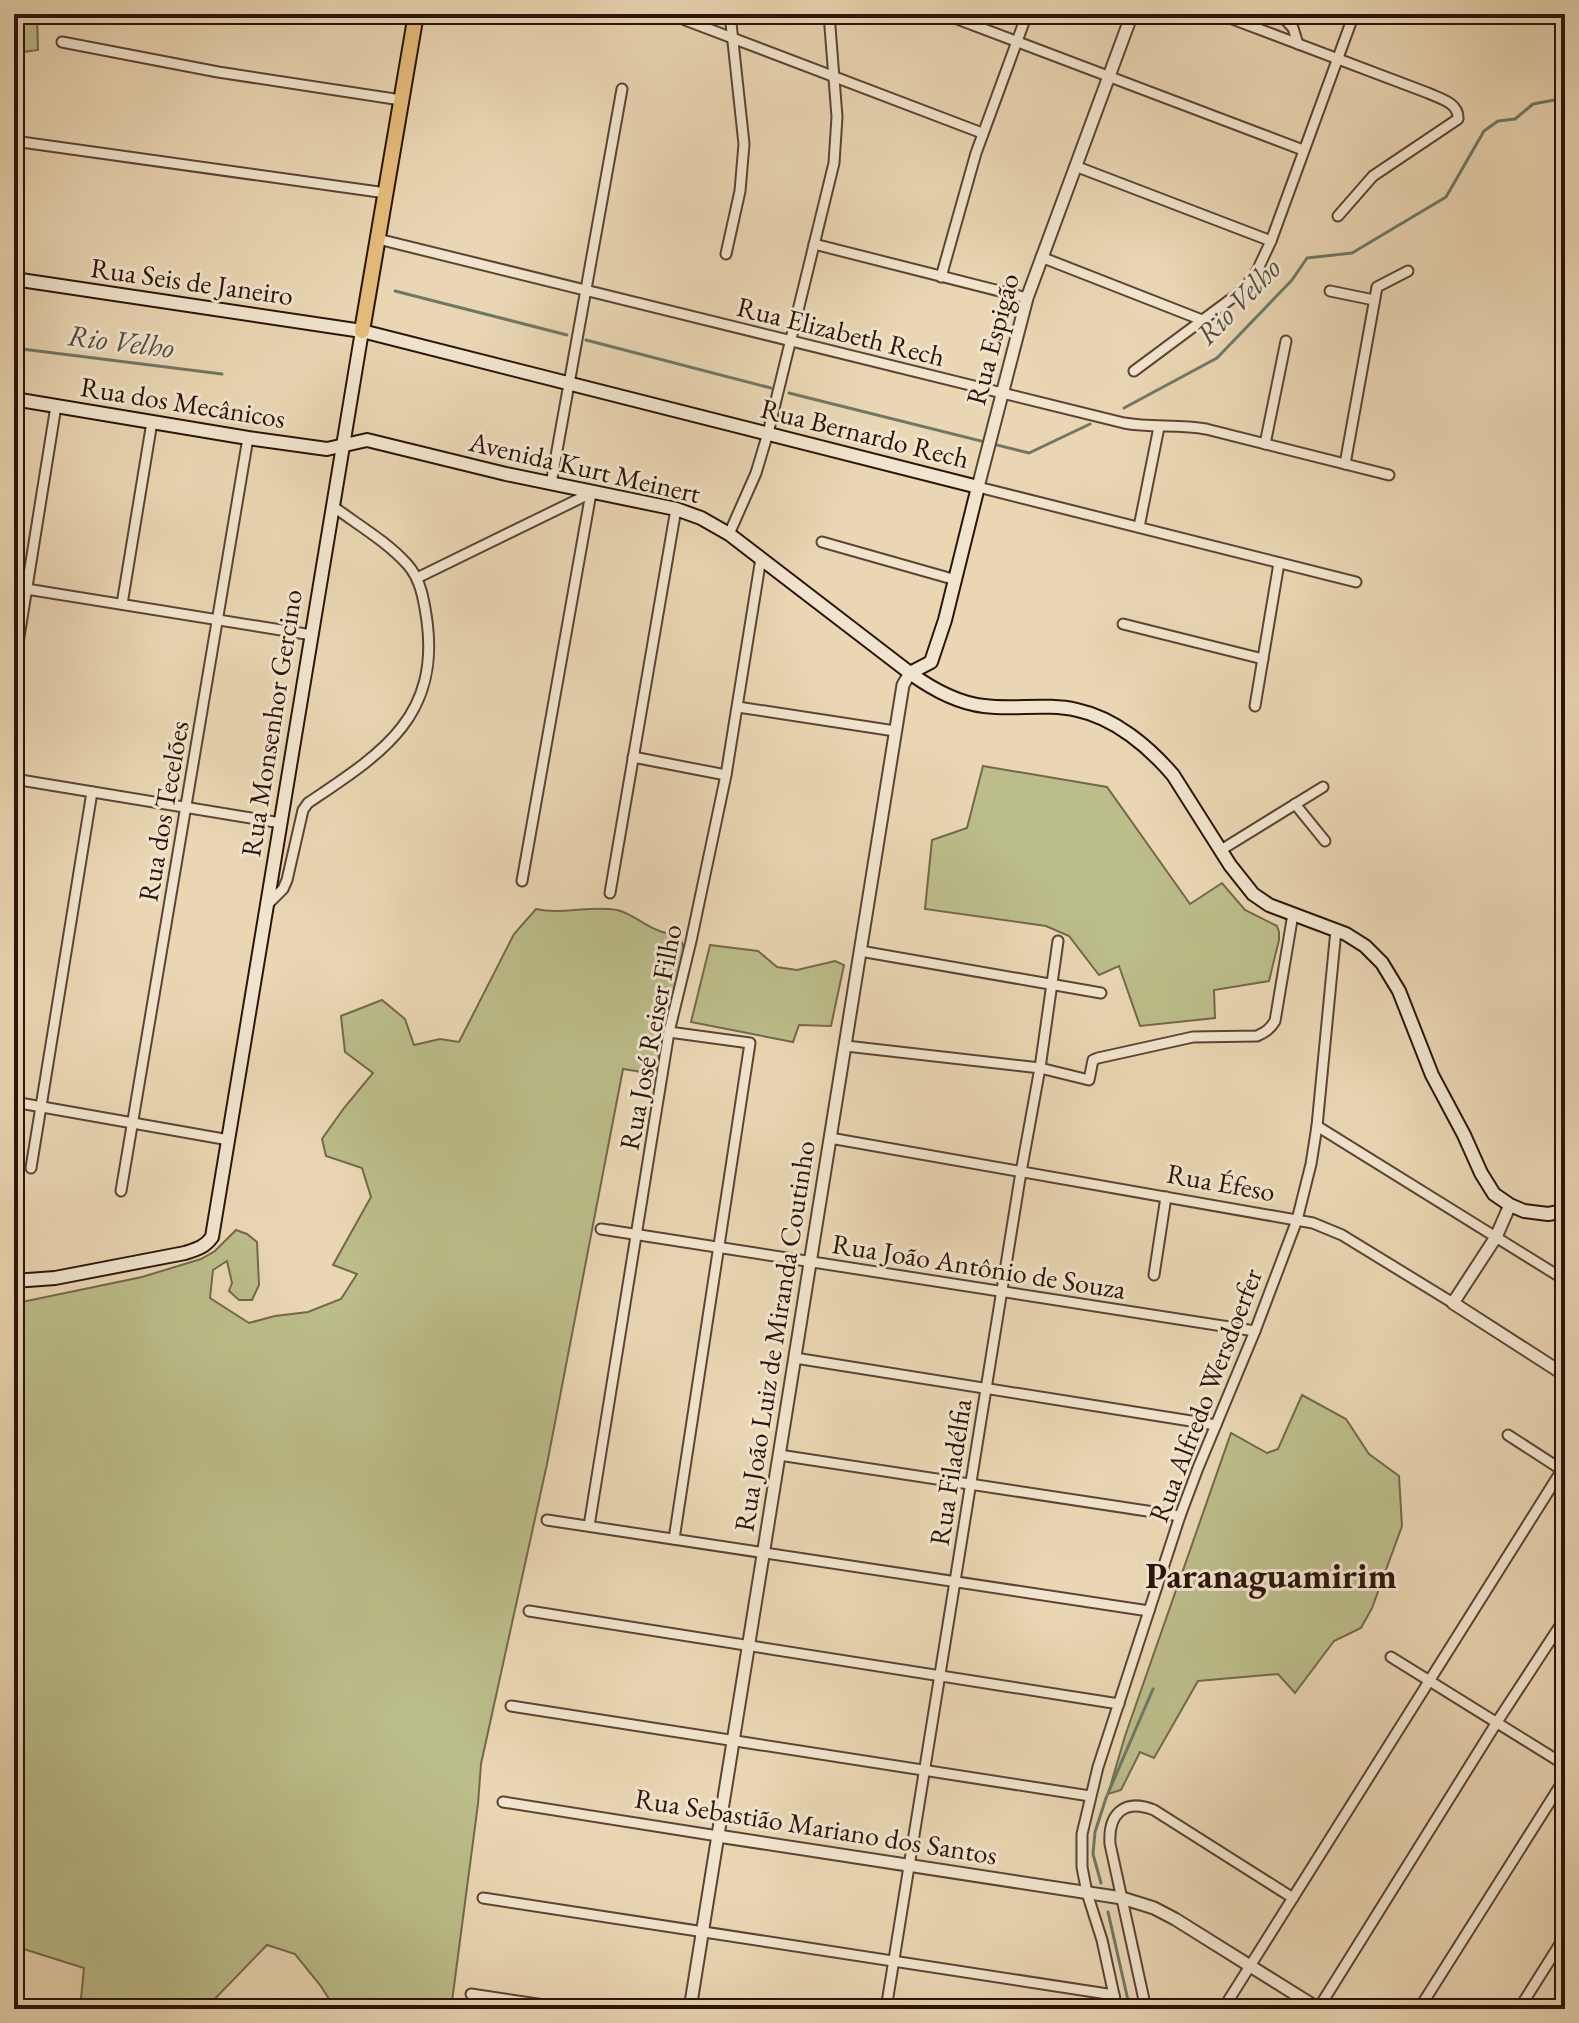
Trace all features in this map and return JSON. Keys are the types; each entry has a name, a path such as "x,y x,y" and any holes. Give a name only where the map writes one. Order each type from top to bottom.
{"main road":[{"name":"Rua Monsenhor Gercino","path":"14,1281 68,1275 185,1253 200,1249 212,1237 416,14"},
{"name":"Rua Seis de Janeiro","path":"14,279 362,331"},
{"name":"Rua Bernardo Rech","path":"362,331 978,487"},
{"name":"Rua dos Mecânicos","path":"14,399 248,438 327,449 344,445"},
{"name":"Avenida Kurt Meinert","path":"344,445 367,440 591,493 676,509 714,524 910,673 946,695"},
{"name":"Rua Espigão","path":"931,662 956,580 978,487"},
{"path":"910,673 931,662 934,681 946,695 961,701 984,706 1048,706 1095,715 1151,752 1173,775 1253,894 1269,905 1336,930 1365,946 1382,963 1402,1000 1432,1075 1494,1194 1524,1211 1538,1214 1565,1211"}],"street":[{"path":"726,254 740,191 744,144 730,14"},
{"path":"729,534 756,473 768,433 836,148 837,117 829,14"},
{"path":"944,14 1303,150"},
{"path":"941,277 982,133 1027,14"},
{"name":"Rua Espigão","path":"978,487 1027,298 1132,14"},
{"path":"1219,14 1428,93 1456,108 1458,119 1373,176 1338,216"},
{"path":"1280,14 1293,28 1298,44"},
{"path":"1134,371 1243,290 1257,271 1271,241 1354,14"},
{"path":"685,20 982,133"},
{"path":"62,42 218,72 401,100"},
{"path":"551,484 622,89"},
{"path":"14,141 386,193"},
{"path":"1075,166 1271,241"},
{"name":"Rua Elizabeth Rech","path":"378,239 1124,423 1195,427 1389,475"},
{"path":"814,244 1027,298"},
{"path":"1041,257 1202,320"},
{"path":"1345,464 1377,287 1408,271"},
{"path":"1330,291 1374,300"},
{"path":"1265,444 1286,341"},
{"path":"14,668 56,406"},
{"path":"122,604 152,422"},
{"path":"1139,527 1159,427"},
{"name":"Rua dos Tecelões","path":"121,1191 248,438"},
{"name":"Rua Bernardo Rech","path":"978,487 1356,582"},
{"path":"417,578 591,493"},
{"path":"522,881 591,493"},
{"path":"268,904 283,889 287,880 300,821 308,803 368,763 386,747 418,701 428,673 425,605 417,578 389,548 334,507"},
{"path":"610,893 676,509"},
{"path":"822,542 956,580"},
{"name":"Rua José Reiser Filho","path":"589,1526 669,1032 726,775 761,558"},
{"path":"1255,706 1279,563"},
{"path":"14,587 312,635"},
{"path":"1123,624 1263,659"},
{"name":"Rua João Luiz de Miranda Coutinho","path":"690,2009 895,731 903,685 910,673"},
{"path":"738,707 895,731"},
{"path":"633,757 726,775"},
{"path":"14,779 281,823"},
{"path":"1221,850 1323,787"},
{"path":"31,1168 92,792"},
{"path":"1295,804 1325,841"},
{"path":"846,1046 1040,1068 1089,1080 1093,1060 1098,1058 1193,1037 1257,1036 1265,1033 1275,1021 1293,914"},
{"name":"Rua Alfredo Wersdoerfer","path":"1117,2009 1082,1867 1081,1846 1090,1796 1180,1516 1297,1220 1317,1126 1336,930"},
{"name":"Rua Filadélfia","path":"886,2009 1001,1291 1040,1068 1058,941"},
{"path":"860,951 1101,993"},
{"path":"669,1032 750,1043 674,1539"},
{"path":"14,1102 229,1140"},
{"path":"1317,1126 1565,1280"},
{"name":"Rua Éfeso","path":"830,1138 1328,1228 1565,1375"},
{"path":"1154,1275 1166,1197"},
{"path":"1453,1303 1496,1237 1510,1205"},
{"name":"Rua João Antônio de Souza","path":"601,1229 1255,1331"},
{"path":"795,1358 1216,1425"},
{"path":"1223,2009 1564,1468 1508,1435"},
{"path":"779,1455 1180,1516"},
{"path":"547,1520 1149,1611"},
{"path":"529,1611 1119,1704"},
{"path":"1318,2009 1565,1618"},
{"path":"1391,1657 1565,1765"},
{"path":"511,1706 1090,1796"},
{"path":"1419,2009 1565,1778"},
{"name":"Rua Sebastião Mariano dos Santos","path":"503,1802 1122,1898 1166,1913 1318,2009"},
{"path":"1146,2009 1109,1836 1113,1821 1122,1809 1136,1805 1154,1810 1293,1898"},
{"path":"483,1898 1114,1995"},
{"path":"1519,2009 1565,1936"},
{"path":"471,1994 571,2009"}],"green space":[{"path":"14,14 37,14 38,50 16,53 14,68"},
{"path":"983,766 1107,787 1190,904 1222,883 1245,910 1277,926 1279,940 1269,981 1214,990 1215,1018 1140,1026 1119,966 1099,975 1069,936 1046,926 925,909 932,840 967,828"},
{"path":"536,909 617,910 678,937 684,950 655,1074 623,1069 547,1464 481,1764 451,2009 332,2009 333,2005 320,1985 295,1954 267,1945 205,2009 80,2009 84,1968 14,1946 14,1302 142,1277 201,1259 215,1251 236,1230 257,1242 259,1285 252,1300 239,1300 229,1291 232,1283 227,1261 213,1270 210,1298 249,1323 308,1312 341,1299 357,1274 333,1265 371,1197 362,1168 326,1156 322,1139 373,1073 345,1052 341,1016 382,1000 405,1019 414,1045 440,1039 459,1042 514,934"},
{"path":"710,945 758,951 777,967 797,970 835,961 844,965 831,1026 799,1025 793,1042 691,1022"},
{"path":"1302,1395 1346,1419 1369,1454 1399,1476 1402,1526 1372,1608 1361,1628 1334,1641 1295,1693 1278,1674 1198,1681 1154,1758 1140,1752 1121,1790 1108,1794 1125,1736 1231,1433 1267,1453 1278,1449"}],"waterway":[{"name":"Rio Velho","path":"1124,408 1217,358 1292,280 1307,258 1352,253 1446,197 1484,131 1498,121 1515,119 1533,104 1565,98"},
{"name":"Rio Velho","path":"395,291 567,335"},
{"name":"Rio Velho","path":"586,340 771,388"},
{"name":"Rio Velho","path":"14,348 222,374"},
{"name":"Rio Velho","path":"789,393 1029,453 1090,424"},
{"path":"1101,1883 1093,1854 1095,1832 1106,1798 1153,1689"},
{"path":"1108,1912 1130,2009"}],"district":[{"name":"Paranaguamirim","path":"1271,1575"}]}
